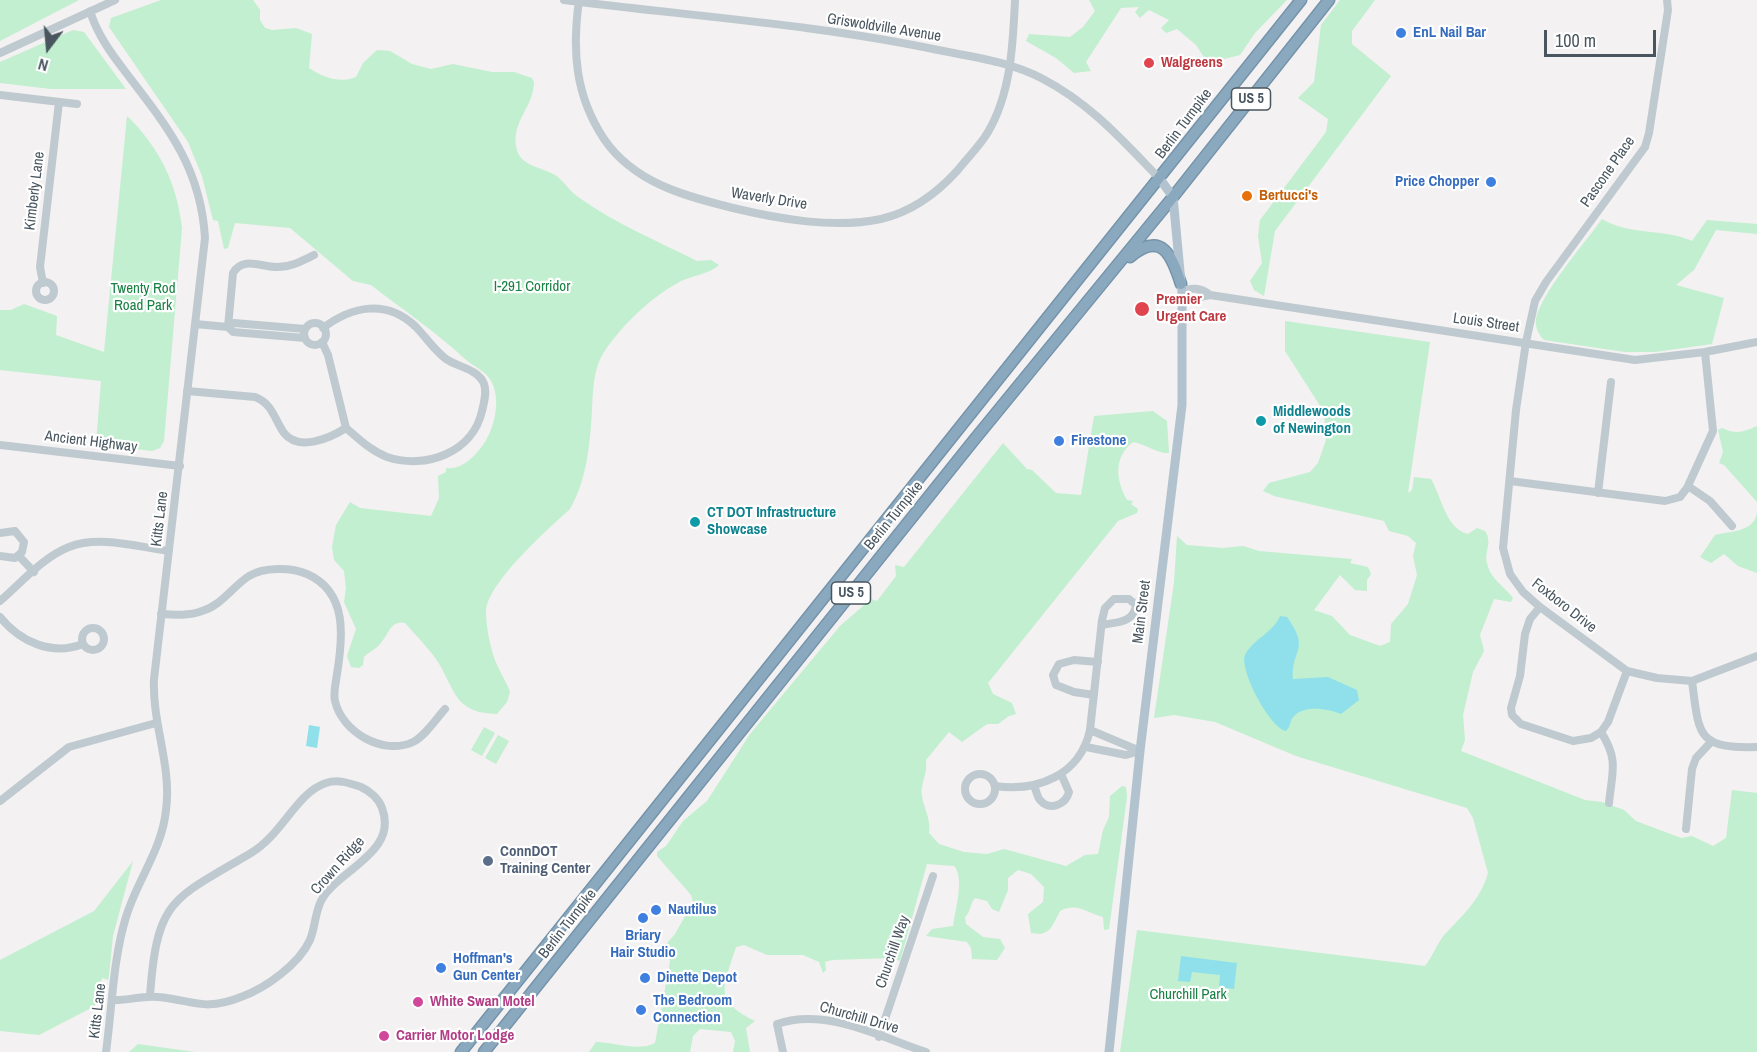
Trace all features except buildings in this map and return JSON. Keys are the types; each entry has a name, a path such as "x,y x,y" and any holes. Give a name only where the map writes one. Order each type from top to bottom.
{"highway":[{"name":"Berlin Turnpike","path":"460,1052 715,736 1301,0"},
{"name":"Berlin Turnpike","path":"484,1052 1329,0"},
{"path":"1115,268 1139,249 1159,247 1170,253 1181,289"},
{"path":"947,444 974,440"},
{"path":"715,736 728,746"},
{"path":"527,968 542,981"}],"main road":[{"path":"1160,179 1173,197"},
{"name":"Main Street","path":"1109,1052 1140,751 1182,405 1181,289 1173,197"}],"street":[{"path":"0,53 115,0"},
{"name":"Griswoldville Avenue","path":"564,0 892,40 1011,65 1041,77 1082,102 1103,120 1160,179"},
{"name":"Waverly Drive","path":"579,1 574,32 578,83 589,113 605,140 645,178 668,190 691,198 772,216 861,222 884,218 923,201 952,176 988,133 1011,65 1015,0"},
{"name":"Pascone Place","path":"1526,342 1535,301 1546,282 1644,147 1662,50 1668,9 1667,0"},
{"name":"Kitts Lane","path":"90,11 108,48 174,136 195,179 202,208 205,238 154,679 156,723 165,764 166,810 161,839 135,891 126,918 106,1052"},
{"path":"0,95 77,104"},
{"name":"Kimberly Lane","path":"43,283 40,267 59,102"},
{"path":"228,327 233,273 237,266 245,263 276,267 294,265 314,255"},
{"name":"Louis Street","path":"1181,289 1205,291 1210,296 1635,360 1705,352 1757,342"},
{"path":"322,342 328,355 346,428 372,450 389,457 426,460 443,456 470,439 479,424 484,384 471,371 438,354 415,326 389,311 374,308 342,314 323,328"},
{"path":"195,324 228,327 234,323 305,329 314,323 323,328 326,334 322,342 314,345 305,338 233,332 228,327"},
{"path":"305,329 305,338"},
{"name":"Foxboro Drive","path":"1526,342 1503,548 1510,574 1523,592 1540,607 1628,670 1657,678 1692,681 1757,656"},
{"path":"1510,481 1665,501 1680,497 1688,486 1713,431 1705,352"},
{"path":"1598,493 1611,382"},
{"path":"187,391 255,397 264,401 272,410 283,431 289,438 298,441 327,440 346,428"},
{"name":"Ancient Highway","path":"0,445 180,466"},
{"path":"1688,486 1710,501 1732,526"},
{"path":"0,533 10,530 19,534 24,542 19,556"},
{"path":"0,601 67,548 88,542 169,551"},
{"path":"0,556 10,559 19,556"},
{"path":"19,556 34,572"},
{"path":"161,614 184,615 202,611 231,593 249,576 267,570 286,569 307,574 325,587 337,604 342,641 334,697 338,714 349,727 362,737 381,744 402,746 416,741 445,709"},
{"path":"995,786 1034,785 1061,774 1086,747 1090,730 1102,625 1105,608 1114,599 1129,599 1136,605 1135,613 1128,620 1102,625"},
{"path":"1540,607 1530,619 1525,634 1520,676 1511,708 1512,715 1521,724 1573,741 1591,738 1601,732 1608,722 1628,670"},
{"path":"0,617 13,632 33,644 64,648 83,644"},
{"path":"1094,695 1074,692 1056,685 1053,675 1059,664 1074,660 1098,662"},
{"path":"1692,681 1698,726 1705,737 1731,748 1757,747"},
{"path":"0,801 69,747 156,723"},
{"path":"1090,730 1140,751"},
{"path":"1601,732 1612,750 1614,760 1609,802"},
{"path":"1686,829 1692,769 1696,758 1712,741"},
{"path":"1086,747 1126,755 1140,751"},
{"path":"976,774 986,775 995,786 994,796 987,804 976,805 965,794 968,780 976,774"},
{"path":"1034,785 1040,800 1046,804 1056,806 1064,803 1069,792 1061,774"},
{"name":"Crown Ridge","path":"113,1000 150,996 214,1005 245,996 279,974 298,957 309,940 321,900 370,855 382,836 385,816 380,801 366,789 346,782 327,783 317,787 307,792 278,831 254,852 186,892 172,907 159,931 150,996"},
{"name":"Churchill Way","path":"879,1036 933,876"},
{"name":"Churchill Drive","path":"783,1052 777,1024 799,1017 833,1022 926,1052"}],"green space":[{"path":"0,0 79,0 0,41"},
{"name":"I-291 Corridor","path":"161,0 253,0 260,10 260,20 265,28 272,30 296,28 312,34 309,68 331,78 344,80 356,77 363,63 377,50 390,51 412,64 431,69 453,64 492,72 514,72 532,78 534,82 531,99 520,121 516,137 516,146 522,159 558,177 577,197 623,224 697,261 711,260 719,265 681,281 648,303 620,331 600,359 594,380 587,461 576,498 570,509 507,572 489,600 486,612 489,640 495,661 510,692 507,702 497,714 474,710 460,701 437,661 405,623 396,624 390,629 378,646 364,657 363,665 359,668 351,667 347,656 356,629 344,602 346,588 344,571 334,560 332,547 336,525 350,502 360,508 431,516 439,498 438,476 446,472 446,468 457,467 472,458 491,430 496,413 494,387 485,373 468,362 431,330 371,285 353,281 290,228 235,223 228,248 224,249 218,221 213,220 202,176 188,142 109,27 111,18"},
{"path":"1089,0 1287,0 1255,33 1240,55 1220,60 1205,59 1196,45 1177,29 1166,33 1161,28 1169,20 1149,10 1140,18 1135,12 1139,7 1121,8 1086,62 1091,71 1074,73 1056,58 1026,41 1029,34 1070,37 1083,27 1095,11"},
{"path":"1340,0 1375,0 1352,31 1352,44 1391,76 1275,231 1264,296 1254,290 1250,281 1262,263 1258,236 1260,220 1326,132 1328,119 1298,98 1314,82 1321,25"},
{"path":"73,30 84,32 126,89 51,89 0,83 0,62"},
{"name":"Twenty Rod Road Park","path":"127,116 148,140 165,167 176,196 182,228 164,441 160,448 152,451 96,444 101,381 0,370 0,310 11,310 24,304 57,316 56,335 104,352"},
{"path":"1602,219 1624,228 1670,234 1692,241 1707,220 1757,224 1757,234 1716,230 1694,270 1676,285 1724,298 1712,344 1655,352 1625,352 1542,338 1537,330 1536,319 1546,296 1564,268"},
{"name":"Churchill Park","path":"1285,321 1430,342 1408,493 1412,490 1414,477 1431,479 1454,526 1468,534 1477,528 1485,531 1488,539 1486,559 1489,569 1494,578 1513,598 1511,602 1494,599 1480,635 1484,651 1473,672 1463,715 1465,740 1461,751 1585,800 1602,802 1624,810 1636,821 1681,838 1692,836 1713,846 1726,838 1732,790 1757,793 1757,1052 1120,1052 1137,930 1425,966 1442,938 1476,899 1488,873 1473,818 1467,808 1296,756 1215,722 1174,715 1154,718 1174,583 1177,536 1187,545 1223,548 1243,546 1259,551 1352,559 1350,563 1368,567 1371,574 1367,580 1367,591 1355,590 1340,575 1314,610 1332,616 1350,635 1380,646 1390,642 1391,624 1408,604 1417,575 1413,556 1416,543 1408,536 1389,531 1384,521 1274,496 1263,491 1269,483 1310,472 1318,463 1326,440 1324,412 1285,351"},
{"path":"1153,411 1167,421 1169,453 1133,442 1119,462 1120,485 1127,500 1133,501 1131,504 1138,509 1137,513 1118,521 988,683 993,694 1012,703 1016,714 998,724 987,724 962,742 949,732 926,760 922,787 922,798 929,821 929,833 939,844 964,852 987,854 1004,849 1066,866 1085,855 1098,854 1103,830 1109,817 1110,796 1122,786 1126,787 1127,797 1109,929 1104,930 1103,917 1082,909 1072,908 1060,911 1046,932 1031,933 1028,914 1043,902 1044,887 1031,874 1018,870 1008,878 1008,890 999,912 992,909 987,901 975,898 972,902 965,917 966,924 983,937 1000,939 1005,948 997,960 972,959 971,948 967,942 926,936 932,929 953,926 959,886 959,878 954,866 927,864 900,961 890,958 832,960 825,962 826,970 823,973 819,962 803,955 767,955 744,945 736,947 725,983 725,992 732,1006 755,1021 746,1028 750,1052 733,1052 735,1041 731,1032 700,1029 693,1036 690,1052 589,1052 596,1042 634,1047 655,1043 670,962 667,943 675,934 693,902 691,895 657,856 657,852 666,846 683,821 707,801 750,734 840,626 871,599 877,601 896,576 895,565 904,567 1003,443 1027,469 1032,470 1056,493 1081,495 1094,416"},
{"path":"1757,426 1757,502 1724,465 1719,463 1723,452 1718,430 1722,428 1740,432"},
{"path":"1757,512 1757,573 1738,566 1724,554 1711,563 1700,557 1715,535 1747,527 1755,519"},
{"path":"484,727 495,733 482,756 471,750"},
{"path":"498,735 509,741 496,764 485,758"},
{"path":"133,861 113,936 108,980 102,978 95,1006 39,1035 0,1031 0,960 94,911"},
{"path":"138,1044 195,1052 129,1052"}],"water":[{"path":"1280,616 1287,617 1298,637 1293,679 1328,677 1357,690 1359,700 1341,714 1324,709 1305,710 1293,717 1286,731 1279,727 1264,710 1251,685 1244,662 1245,655 1273,627"},
{"path":"309,725 320,727 317,748 306,746"},
{"path":"1181,956 1237,963 1234,989 1219,987 1220,975 1192,972 1190,982 1178,981"}],"place":[{"name":"EnL Nail Bar","path":"1401,33"},
{"name":"Walgreens","path":"1149,63"},
{"name":"Price Chopper","path":"1491,182"},
{"name":"Bertucci's","path":"1247,196"},
{"name":"Premier Urgent Care","path":"1142,309"},
{"name":"Middlewoods of Newington","path":"1261,421"},
{"name":"Firestone","path":"1059,441"},
{"name":"CT DOT Infrastructure Showcase","path":"695,522"},
{"name":"ConnDOT Training Center","path":"488,861"},
{"name":"Nautilus","path":"656,910"},
{"name":"Briary Hair Studio","path":"643,918"},
{"name":"Hoffman's Gun Center","path":"441,968"},
{"name":"Dinette Depot","path":"645,978"},
{"name":"White Swan Motel","path":"418,1002"},
{"name":"The Bedroom Connection","path":"641,1010"},
{"name":"Carrier Motor Lodge","path":"384,1036"}]}
